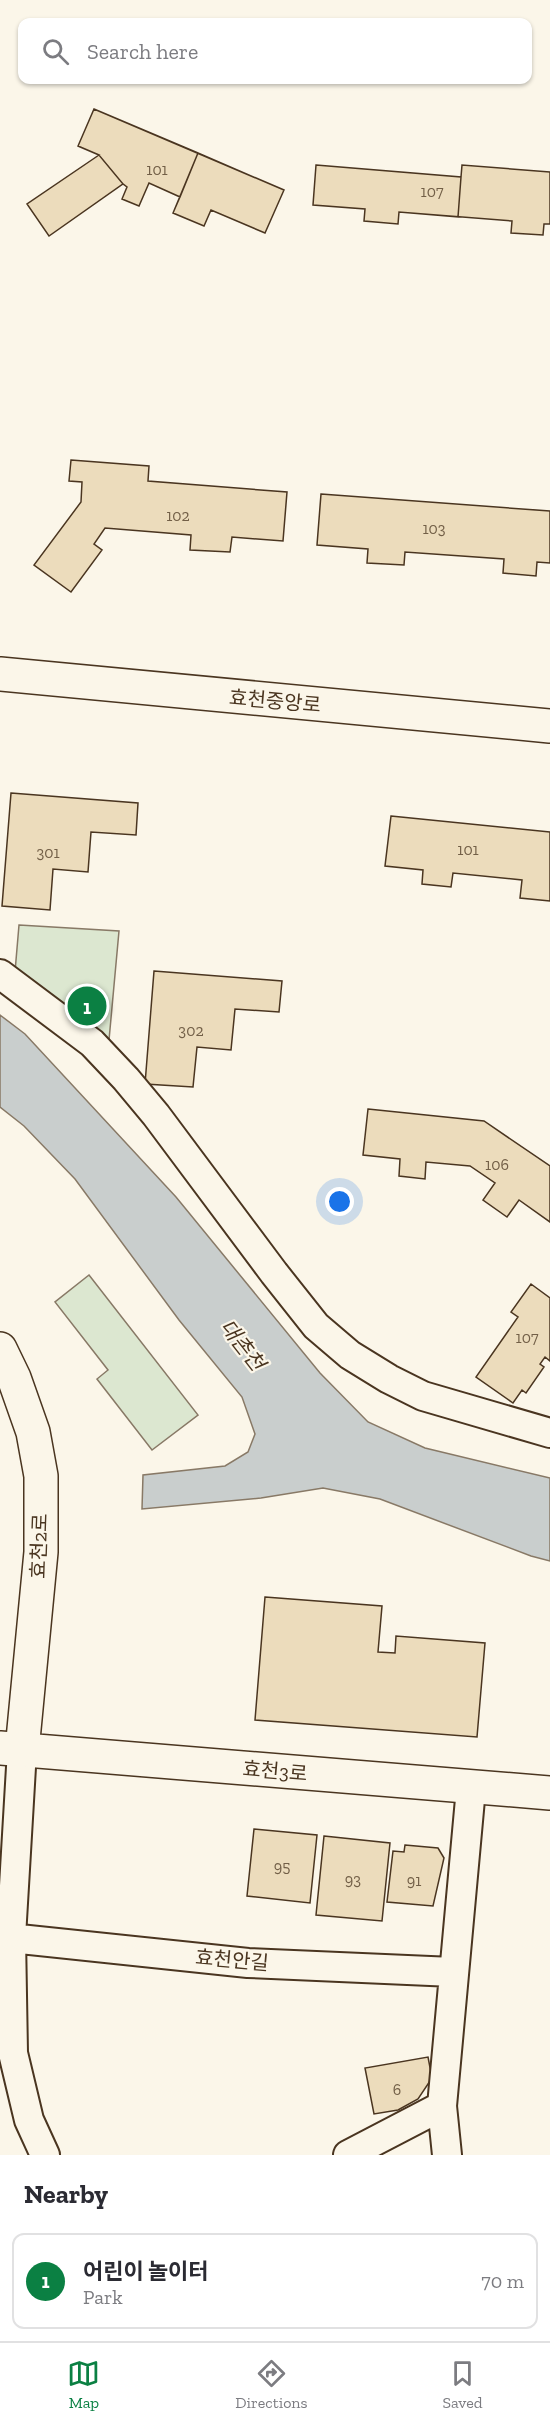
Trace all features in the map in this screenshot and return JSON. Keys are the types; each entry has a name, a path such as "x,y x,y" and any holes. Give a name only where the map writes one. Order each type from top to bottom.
{"street":[{"name":"효천중앙로","path":"0,674 550,726"},
{"path":"0,974 92,1043 126,1079 316,1326 350,1354 389,1379 423,1396 550,1433"},
{"name":"효천2로","path":"0,1349 14,1378 33,1432 41,1476 41,1552 11,1749"},
{"path":"11,1749 6,1937 13,2053 29,2120 45,2155"},
{"name":"효천3로","path":"11,1749 550,1793"},
{"path":"447,2155 442,2106 471,1788"},
{"name":"효천안길","path":"6,1937 248,1963 453,1972"},
{"path":"348,2155 442,2106"}],"green space":[{"path":"19,925 119,931 109,1040 15,972"},
{"path":"89,1275 198,1415 152,1450 97,1379 108,1370 55,1302"}],"water":[{"name":"대촌천","path":"0,1015 25,1034 176,1197 320,1373 368,1422 425,1448 550,1478 550,1561 531,1556 380,1499 323,1488 261,1498 142,1509 143,1475 225,1466 248,1452 255,1434 242,1397 179,1320 75,1179 24,1126 0,1107"}],"building":[{"path":"94,109 198,153 180,197 149,183 139,206 122,199 127,187 99,155 78,146"},
{"path":"94,109 284,190 265,233 211,210 204,226 173,213 180,197 149,183 139,206 122,199 127,187 123,184 49,236 27,204 99,155 78,146"},
{"path":"198,153 284,190 265,233 211,210 204,226 173,213"},
{"path":"316,165 461,177 458,217 399,212 398,224 364,221 365,209 313,205"},
{"path":"316,165 461,177 462,165 550,172 550,224 544,224 543,235 511,233 512,221 399,212 398,224 364,221 365,209 313,205"},
{"path":"71,460 149,466 148,481 287,492 283,541 232,537 230,552 190,550 191,535 105,528 94,544 102,550 71,592 34,565 81,502 82,482 69,481"},
{"path":"321,494 550,511 550,563 537,562 536,576 503,573 504,559 405,552 404,565 367,563 368,549 317,545"},
{"path":"11,793 138,803 136,835 91,832 88,872 53,869 50,910 2,906"},
{"path":"391,816 550,832 550,901 520,898 522,880 453,873 451,887 422,884 423,870 385,866"},
{"path":"154,971 282,981 279,1012 235,1009 231,1050 197,1047 193,1087 145,1084"},
{"path":"368,1109 484,1121 550,1166 550,1222 519,1200 507,1217 483,1200 495,1183 470,1166 426,1162 425,1179 399,1176 400,1159 363,1155"},
{"path":"531,1284 550,1298 550,1361 545,1357 540,1364 544,1367 526,1393 522,1390 513,1403 476,1377 518,1317 511,1312"},
{"path":"265,1597 382,1606 378,1652 395,1653 396,1636 485,1643 477,1737 255,1720"},
{"path":"254,1829 317,1835 310,1903 247,1896"},
{"path":"324,1836 390,1843 382,1921 316,1915"},
{"path":"405,1845 438,1848 444,1858 433,1906 387,1902 393,1851 404,1852"},
{"path":"428,2057 432,2078 418,2099 398,2110 374,2114 365,2068"}],"place":[{"name":"어린이 놀이터","path":"87,1006"}]}
